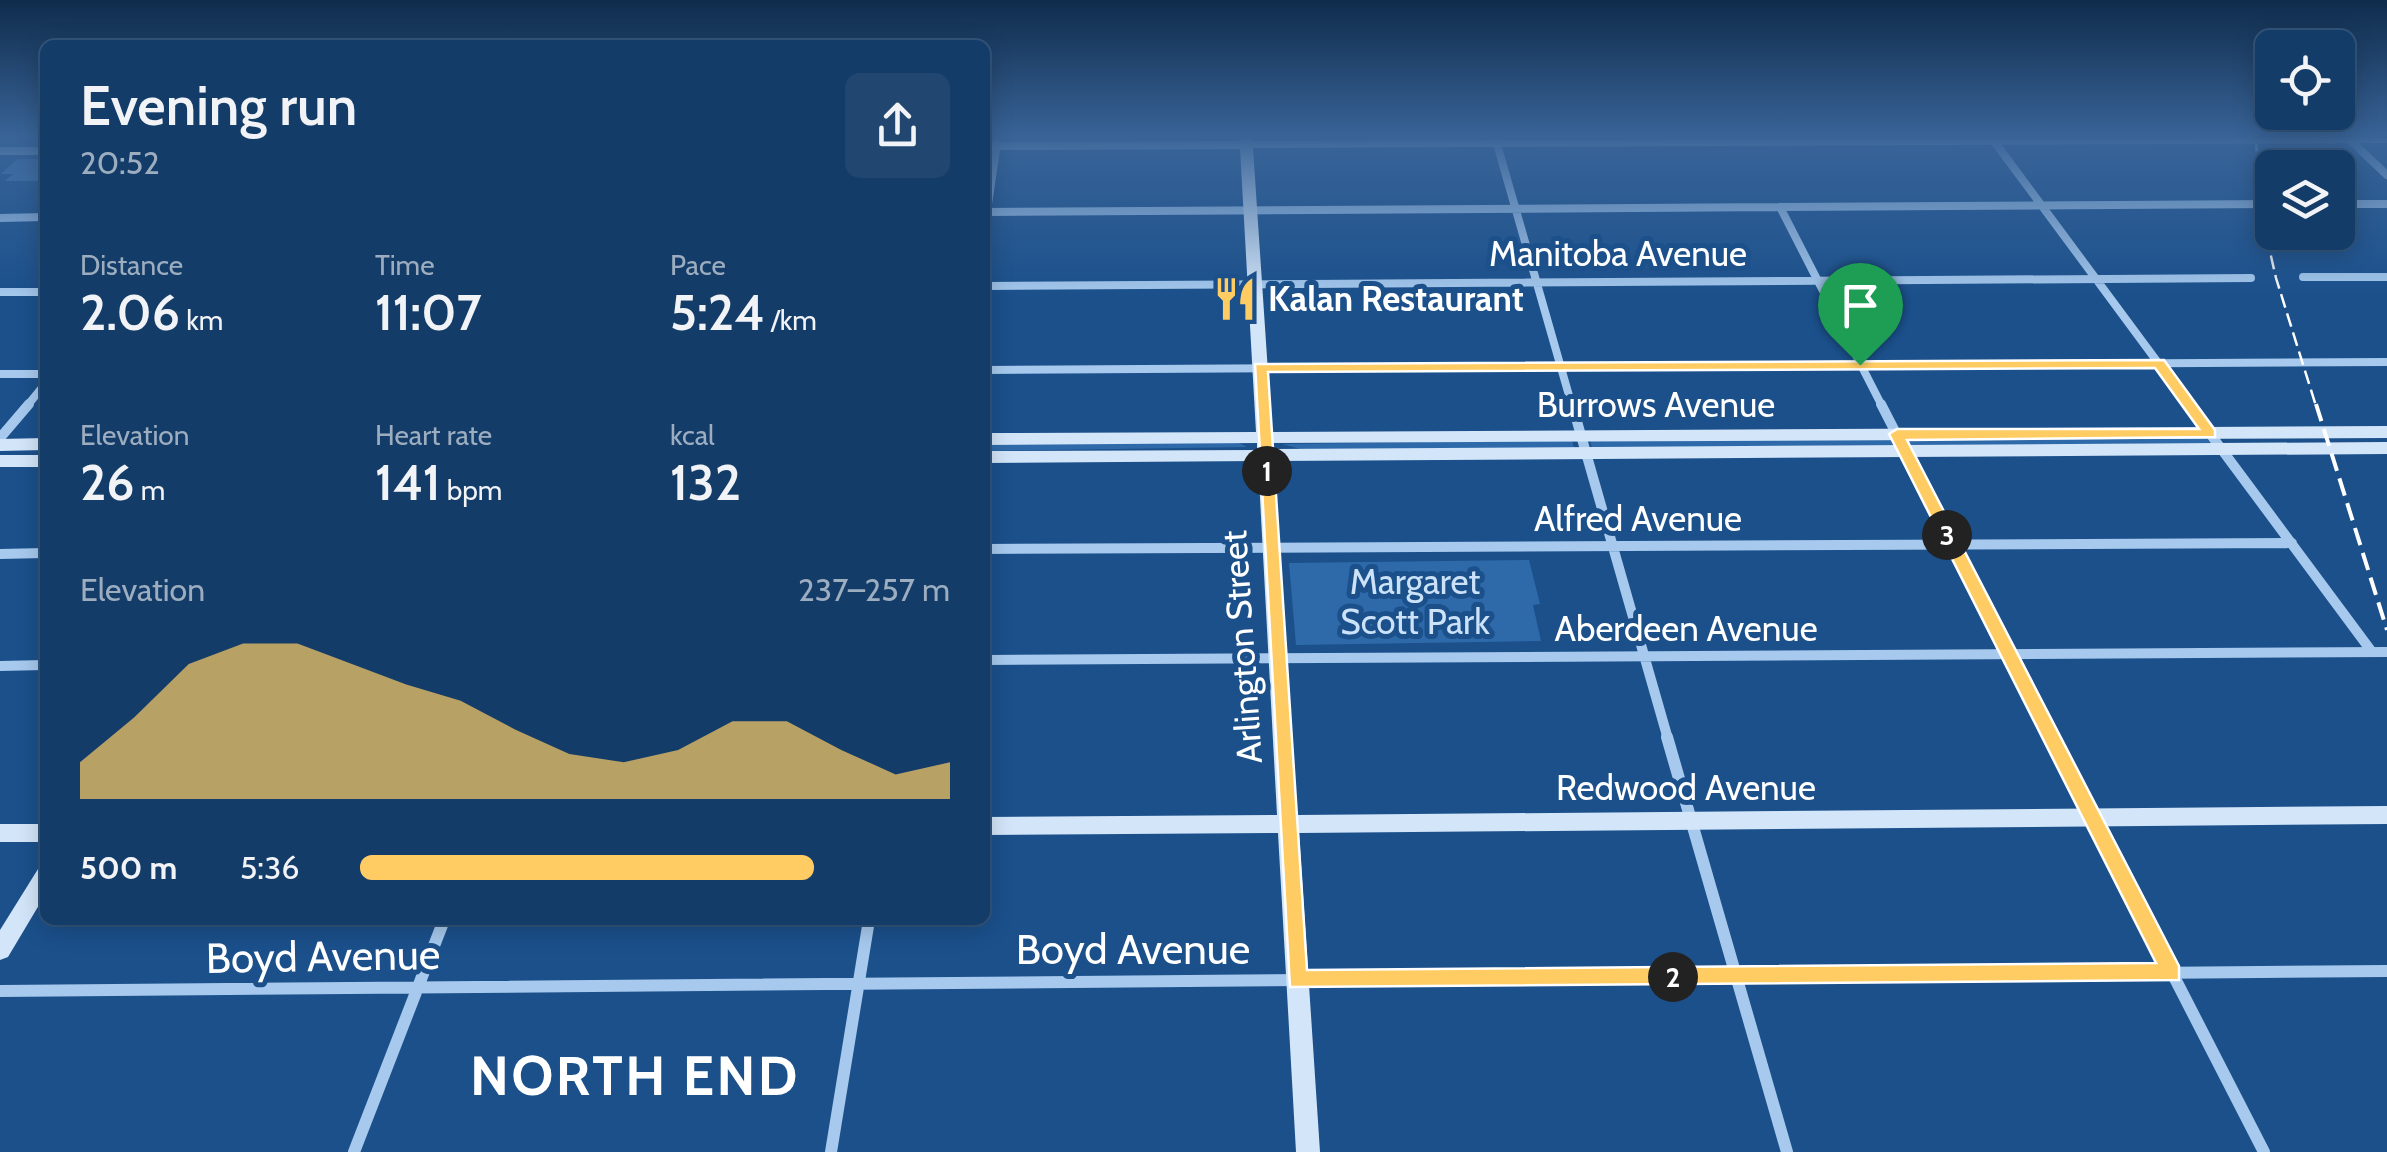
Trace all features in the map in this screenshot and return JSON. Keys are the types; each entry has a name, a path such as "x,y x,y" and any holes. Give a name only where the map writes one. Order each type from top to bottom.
{"street":[{"name":"Arlington Street","path":"1250,191 1308,1152"},
{"path":"1511,191 1787,1152"},
{"path":"2032,191 2372,652"},
{"path":"990,212 2255,204"},
{"path":"2355,204 2387,204"},
{"path":"1780,207 2264,1152"},
{"path":"0,218 40,218"},
{"path":"2303,277 2387,277"},
{"name":"Manitoba Avenue","path":"990,286 2251,278"},
{"path":"0,292 40,292"},
{"path":"990,370 2387,362"},
{"path":"0,374 40,374"},
{"path":"0,441 40,390"},
{"name":"Burrows Avenue","path":"990,440 1586,452 2387,432"},
{"name":"Burrows Avenue","path":"990,456 1581,434 2223,450 2387,448"},
{"path":"0,441 40,444"},
{"path":"0,461 40,462"},
{"name":"Alfred Avenue","path":"990,550 2292,543"},
{"path":"0,554 40,554"},
{"name":"Aberdeen Avenue","path":"990,660 2387,652"},
{"path":"0,666 40,666"},
{"name":"Redwood Avenue","path":"990,826 2387,816"},
{"path":"0,833 40,832"},
{"path":"0,950 40,884"},
{"path":"354,1152 442,925"},
{"path":"830,1152 868,925"},
{"name":"Boyd Avenue","path":"0,991 2387,971"}],"green space":[{"path":"2207,439 2210,443 1910,446 1905,440"},
{"path":"1572,440 1574,448 1304,450 1282,444"},
{"path":"1590,440 1891,440 1893,445 1592,448"},
{"path":"1237,442 1247,447 990,451 990,443"},
{"name":"Margaret Scott Park","path":"1529,560 1540,604 1533,605 1541,641 1296,645 1289,563"}],"railway":[{"path":"2258,191 2276,278 2316,406"},
{"path":"2316,404 2387,630"}],"place":[{"name":"Kalan Restaurant","path":"1235,299"}],"district":[{"name":"NORTH END","path":"635,1076"}],"route":[{"path":"2159,363 2210,434 1897,434 2172,973 1297,980 1260,367 1860,365 2159,363"}]}
